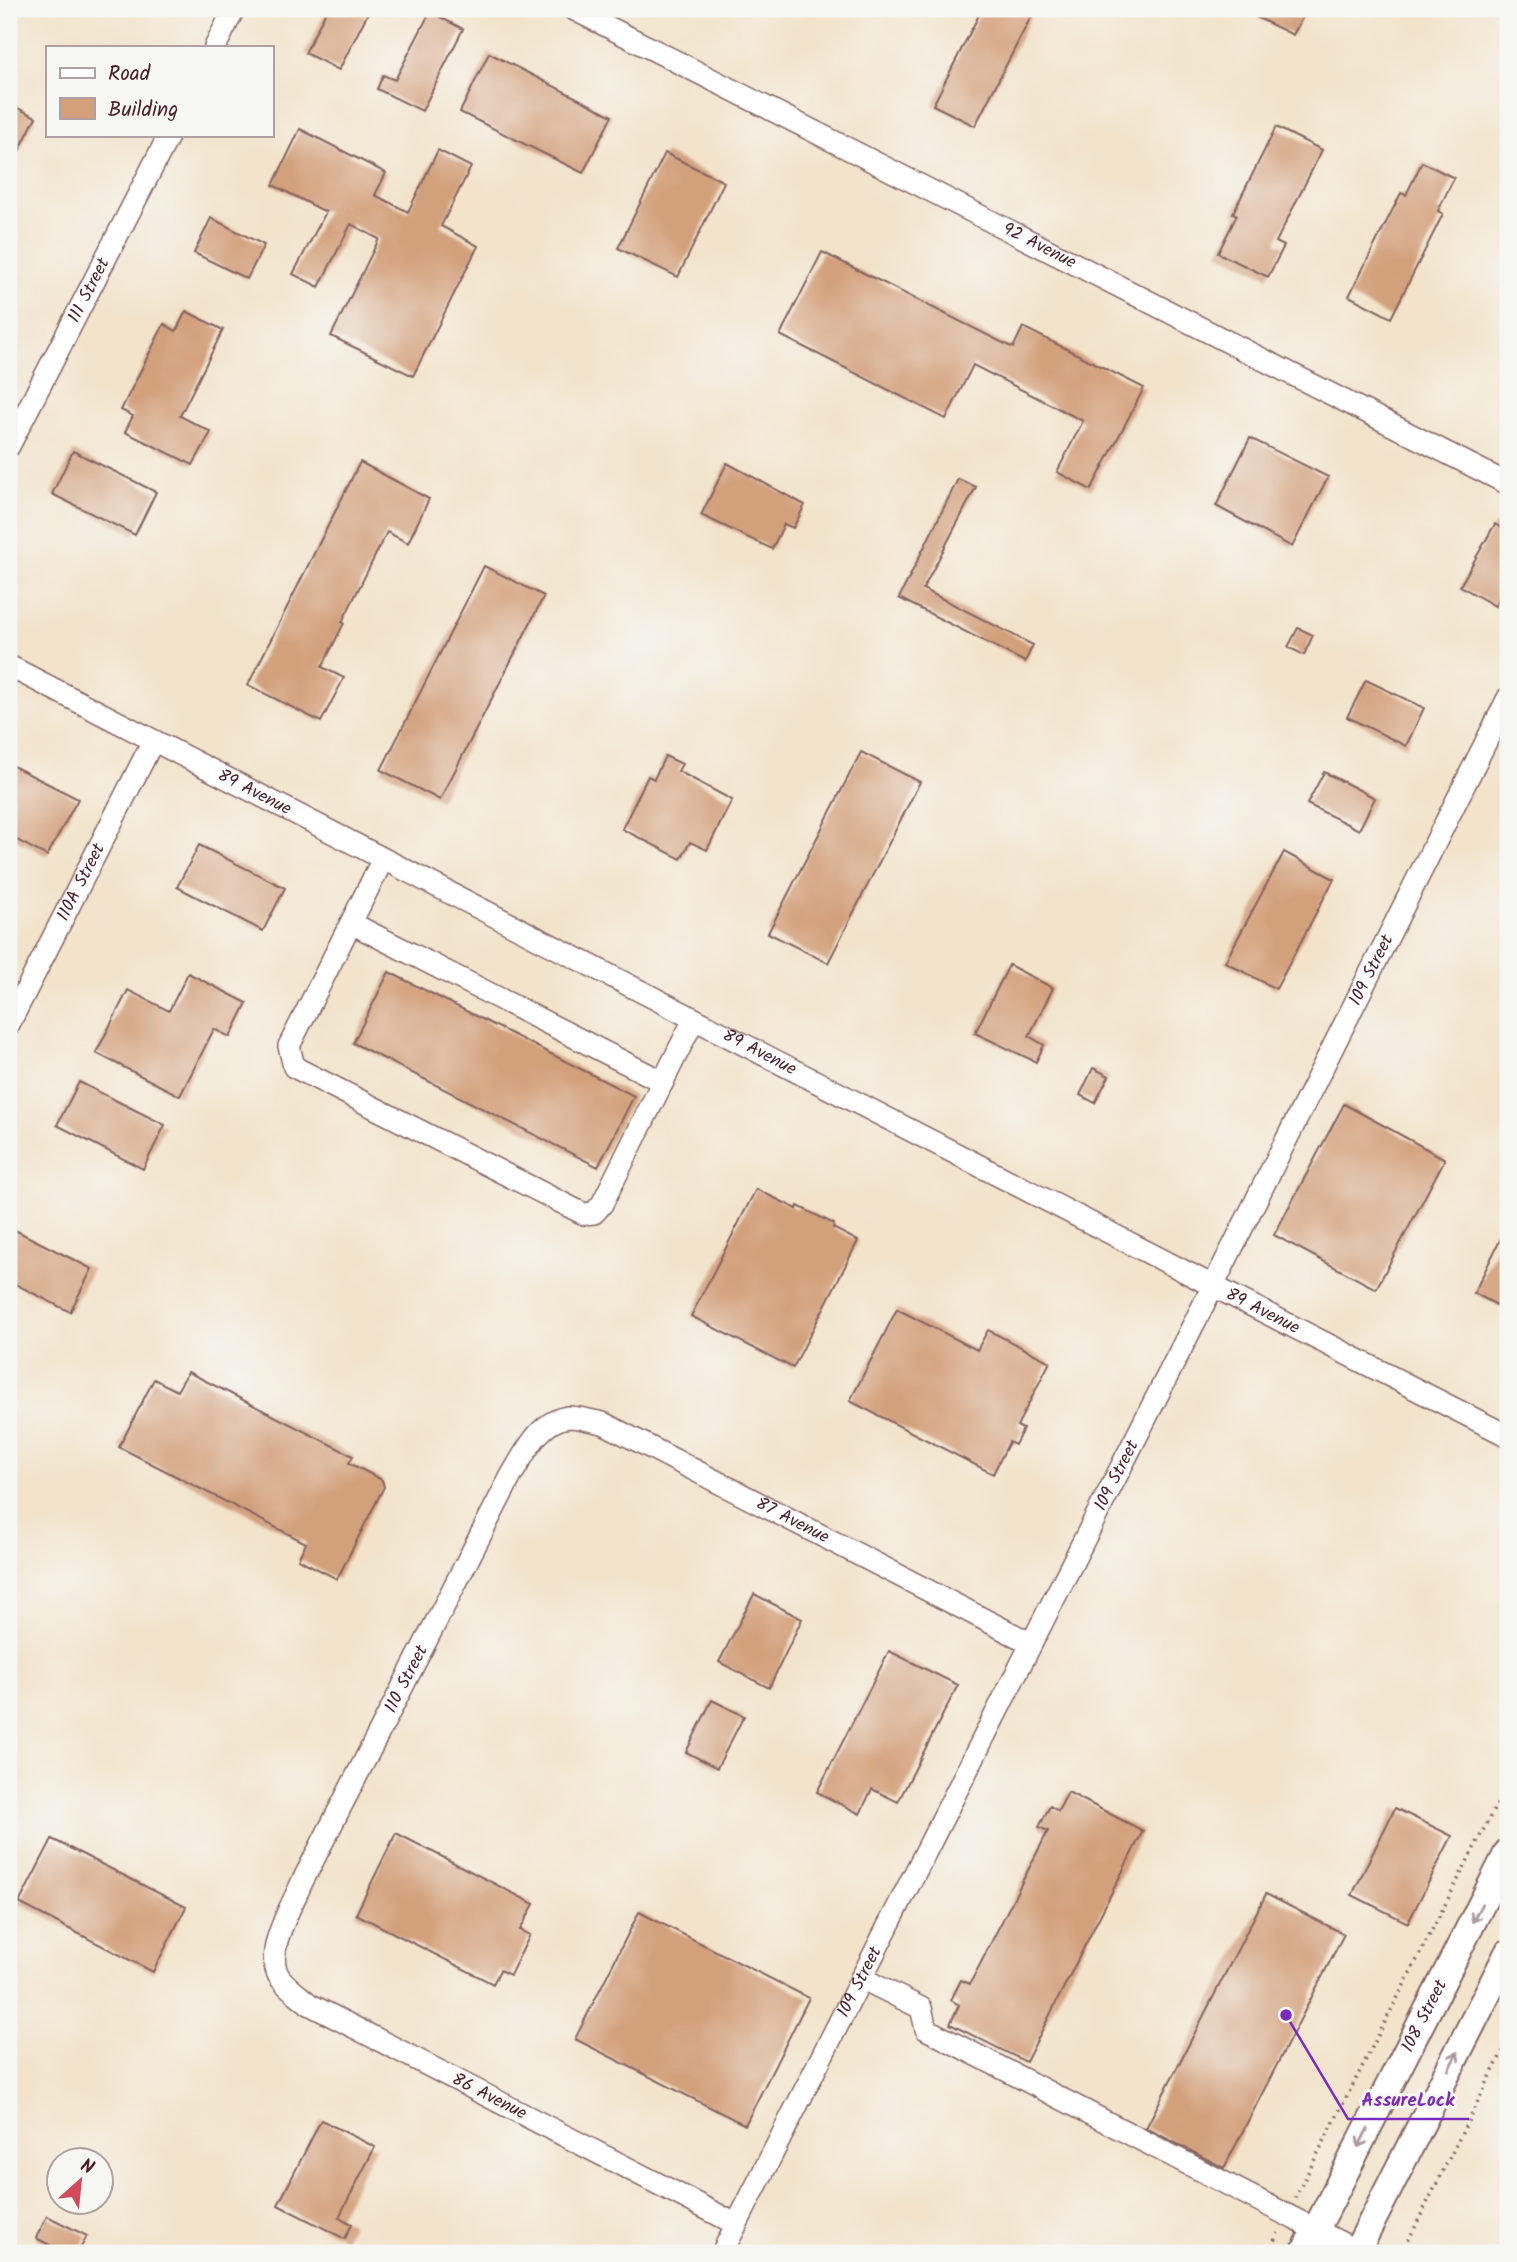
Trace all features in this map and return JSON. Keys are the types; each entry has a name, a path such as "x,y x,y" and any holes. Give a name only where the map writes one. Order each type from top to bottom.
{"main road":[{"name":"108 Street","path":"1304,2253 1508,1852"},
{"path":"1357,2252 1508,1953"}],"street":[{"path":"216,46 234,9"},
{"name":"92 Avenue","path":"572,9 1508,484"},
{"name":"111 Street","path":"9,446 168,136"},
{"name":"89 Avenue","path":"9,666 1508,1436"},
{"name":"109 Street","path":"722,2253 1508,698"},
{"name":"110A Street","path":"9,1024 153,741"},
{"path":"383,859 289,1046 294,1067 584,1214 594,1213 694,1019"},
{"path":"351,923 663,1082"},
{"name":"87 Avenue","path":"552,1423 569,1417 603,1423 1030,1643"},
{"name":"110 Street","path":"276,1942 302,1882 511,1476 537,1435 552,1423"},
{"name":"86 Avenue","path":"276,1942 274,1960 279,1977 309,2004 736,2224"},
{"path":"861,1978 921,2008 926,2029 1357,2252"}],"path":[{"path":"1268,2253 1508,1786"},
{"path":"1402,2253 1508,2041"}],"building":[{"path":"327,9 370,9 339,70 305,53"},
{"path":"982,9 1035,9 975,126 933,105"},
{"path":"1240,9 1307,9 1293,35"},
{"path":"430,12 463,29 422,111 377,89 383,75 395,80"},
{"path":"489,53 612,116 583,173 460,112"},
{"path":"9,104 36,117 9,171"},
{"path":"1276,127 1322,150 1276,242 1284,246 1268,277 1218,253 1237,215 1233,213"},
{"path":"300,129 386,173 375,195 408,212 438,150 471,167 441,226 478,246 413,376 331,336 379,239 351,224 319,287 293,274 326,212 273,185"},
{"path":"665,153 724,182 678,277 618,248"},
{"path":"1422,162 1454,178 1438,211 1443,214 1391,318 1349,296 1401,193 1406,195"},
{"path":"211,218 264,245 247,279 194,253"},
{"path":"822,252 1013,348 1023,327 1144,388 1091,490 1057,472 1083,421 973,365 946,419 780,335"},
{"path":"186,311 223,330 180,416 211,432 193,465 125,432 133,416 121,410 164,324 176,331"},
{"path":"1250,438 1328,477 1292,547 1216,506"},
{"path":"73,451 156,492 135,535 52,494"},
{"path":"360,462 429,499 408,543 387,532 342,622 344,623 322,667 344,678 321,722 248,685"},
{"path":"727,463 805,505 793,528 784,524 772,549 701,515"},
{"path":"958,479 976,487 923,589 1033,645 1025,662 899,598"},
{"path":"1495,524 1508,532 1508,582 1495,606 1460,586"},
{"path":"484,566 544,596 440,800 381,770"},
{"path":"1298,628 1313,635 1304,655 1288,647"},
{"path":"1366,680 1424,708 1406,746 1347,717"},
{"path":"861,752 920,782 828,963 768,933"},
{"path":"665,756 682,764 678,771 732,800 707,850 690,842 681,859 622,829 648,776 654,779"},
{"path":"9,764 78,799 47,856 9,836"},
{"path":"1324,772 1375,798 1359,830 1307,804"},
{"path":"199,845 285,888 263,931 177,887"},
{"path":"1284,852 1334,879 1276,989 1225,962"},
{"path":"1009,965 1053,988 1029,1036 1044,1045 1036,1062 975,1033"},
{"path":"389,972 634,1096 598,1167 353,1043"},
{"path":"188,973 247,1003 230,1037 214,1029 180,1096 96,1053 128,990 169,1011"},
{"path":"1093,1068 1109,1076 1095,1103 1080,1095"},
{"path":"79,1082 165,1125 143,1169 57,1125"},
{"path":"1344,1104 1445,1159 1376,1289 1274,1235"},
{"path":"756,1189 834,1224 833,1228 858,1241 793,1368 691,1316"},
{"path":"1508,1224 1508,1311 1474,1293"},
{"path":"9,1227 92,1269 70,1312 9,1281"},
{"path":"897,1309 977,1350 988,1330 1050,1362 1017,1426 1023,1429 1015,1445 1009,1442 993,1474 850,1401"},
{"path":"188,1372 353,1456 349,1463 382,1480 384,1487 337,1579 298,1559 306,1543 119,1447 154,1379 177,1391"},
{"path":"754,1594 802,1619 769,1688 719,1662"},
{"path":"889,1651 958,1685 898,1802 872,1789 860,1814 817,1792"},
{"path":"712,1700 744,1716 717,1768 686,1752"},
{"path":"1068,1792 1143,1831 1026,2062 950,2024 959,2005 951,2000 961,1980 970,1984 1048,1831 1039,1827 1050,1806 1058,1811"},
{"path":"1395,1808 1452,1836 1408,1923 1352,1895"},
{"path":"396,1833 534,1904 520,1930 530,1935 510,1975 500,1970 493,1984 356,1914"},
{"path":"52,1839 186,1907 153,1972 19,1903"},
{"path":"1266,1894 1344,1934 1224,2168 1146,2128"},
{"path":"639,1912 809,1998 745,2125 575,2039"},
{"path":"321,2120 375,2147 339,2217 352,2224 345,2239 278,2205"},
{"path":"47,2216 87,2236 78,2253 65,2253 36,2238"}],"place":[{"name":"AssureLock","path":"1286,2015"}]}
